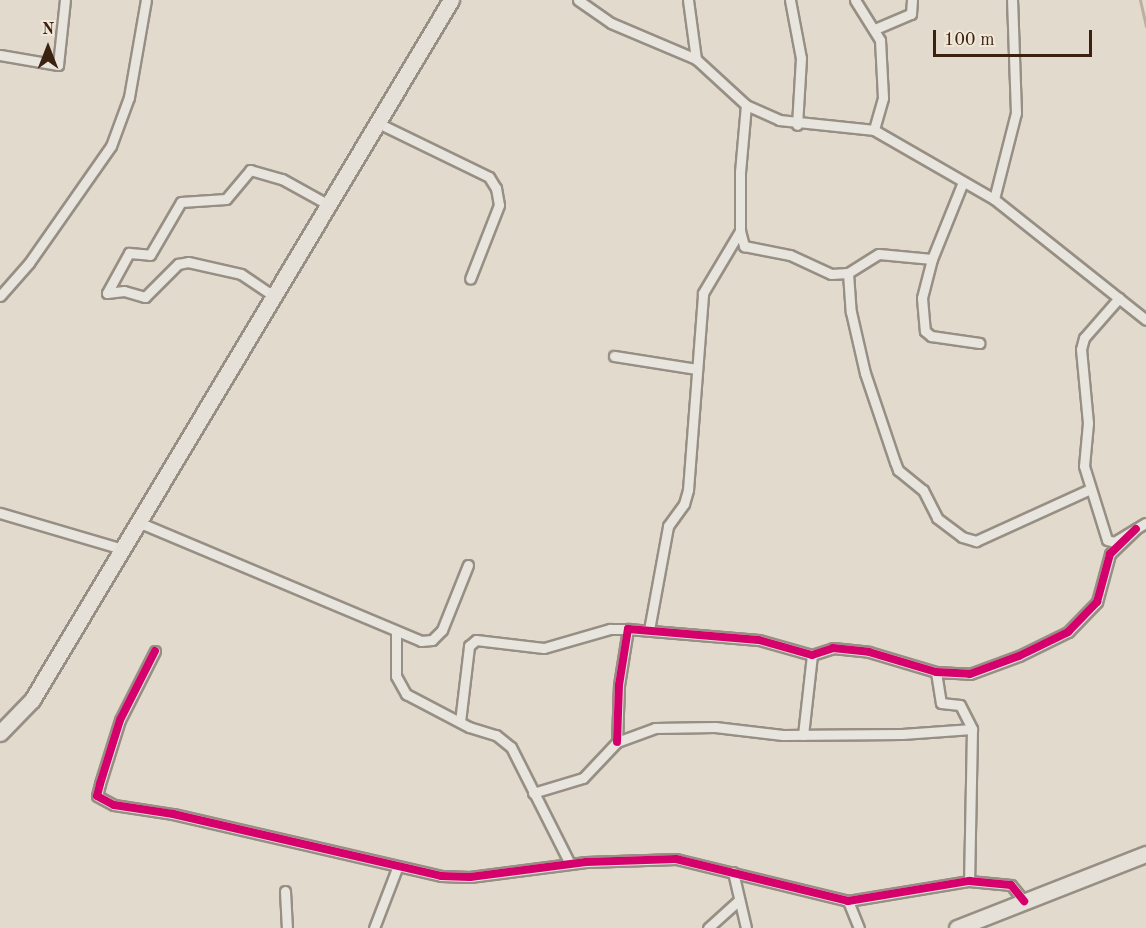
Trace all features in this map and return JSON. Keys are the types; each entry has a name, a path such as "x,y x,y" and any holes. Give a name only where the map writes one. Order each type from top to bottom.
{"main road":[{"path":"0,733 32,700 452,0"},
{"path":"957,928 1146,854"}],"street":[{"path":"0,55 58,65 65,0"},
{"path":"0,296 29,263 111,146 129,97 146,0"},
{"path":"578,0 611,23 696,59 746,105 797,125 864,127 874,130 994,199 1146,320"},
{"path":"687,0 696,59"},
{"path":"790,0 801,58 797,125"},
{"path":"855,0 880,40 883,98 874,130"},
{"path":"874,29 911,14 912,0"},
{"path":"994,199 1016,113 1011,0"},
{"path":"746,105 740,138 740,231 744,246 790,255 831,274 849,273 879,254 932,259"},
{"path":"378,123 489,177 496,188 499,205 470,279"},
{"path":"274,296 240,274 188,262 178,264 145,297 124,291 107,293 129,253 150,255 181,202 226,199 250,170 282,179 329,204"},
{"path":"963,182 932,259 922,298 925,331 931,336 979,343"},
{"path":"649,630 668,526 684,504 688,490 703,293 740,231"},
{"path":"849,273 851,312 865,373 895,462 898,470 922,490 937,518 962,537 976,541 1090,489"},
{"path":"1119,298 1084,338 1081,349 1088,423 1084,466 1107,540 1114,542 1146,523"},
{"path":"614,356 698,369"},
{"path":"0,513 122,549"},
{"path":"138,522 421,641 432,640 442,630 468,565"},
{"path":"460,722 469,646 476,640 544,648 610,629 649,630 759,640 812,655 833,648 869,652 936,672 978,672 1068,632 1097,602 1110,554 1136,529"},
{"path":"617,742 619,684 628,629"},
{"path":"396,632 396,676 406,694 460,722 496,735 511,747 570,864"},
{"path":"155,651 120,720 97,796 114,806 173,814 397,868 470,877 570,864 676,859 849,901 969,881 1011,885 1024,901"},
{"path":"803,735 812,655"},
{"path":"936,672 941,703 960,705 972,729 969,881"},
{"path":"533,793 583,778 617,742 655,728 803,735 972,729"},
{"path":"374,928 397,868"},
{"path":"733,872 746,928"},
{"path":"285,891 287,928"},
{"path":"708,928 740,900"},
{"path":"849,901 859,928"}],"waterway":[{"path":"1140,0 1146,26"}],"cycle path":[{"path":"617,742 619,685 628,629 759,640 812,655 833,648 869,652 936,672 970,674 1019,656 1068,632 1097,602 1110,554 1136,529"},
{"path":"155,651 120,720 100,784 97,796 114,805 173,814 441,876 470,877 586,862 676,859 848,901 969,881 1011,885 1024,901"}]}
